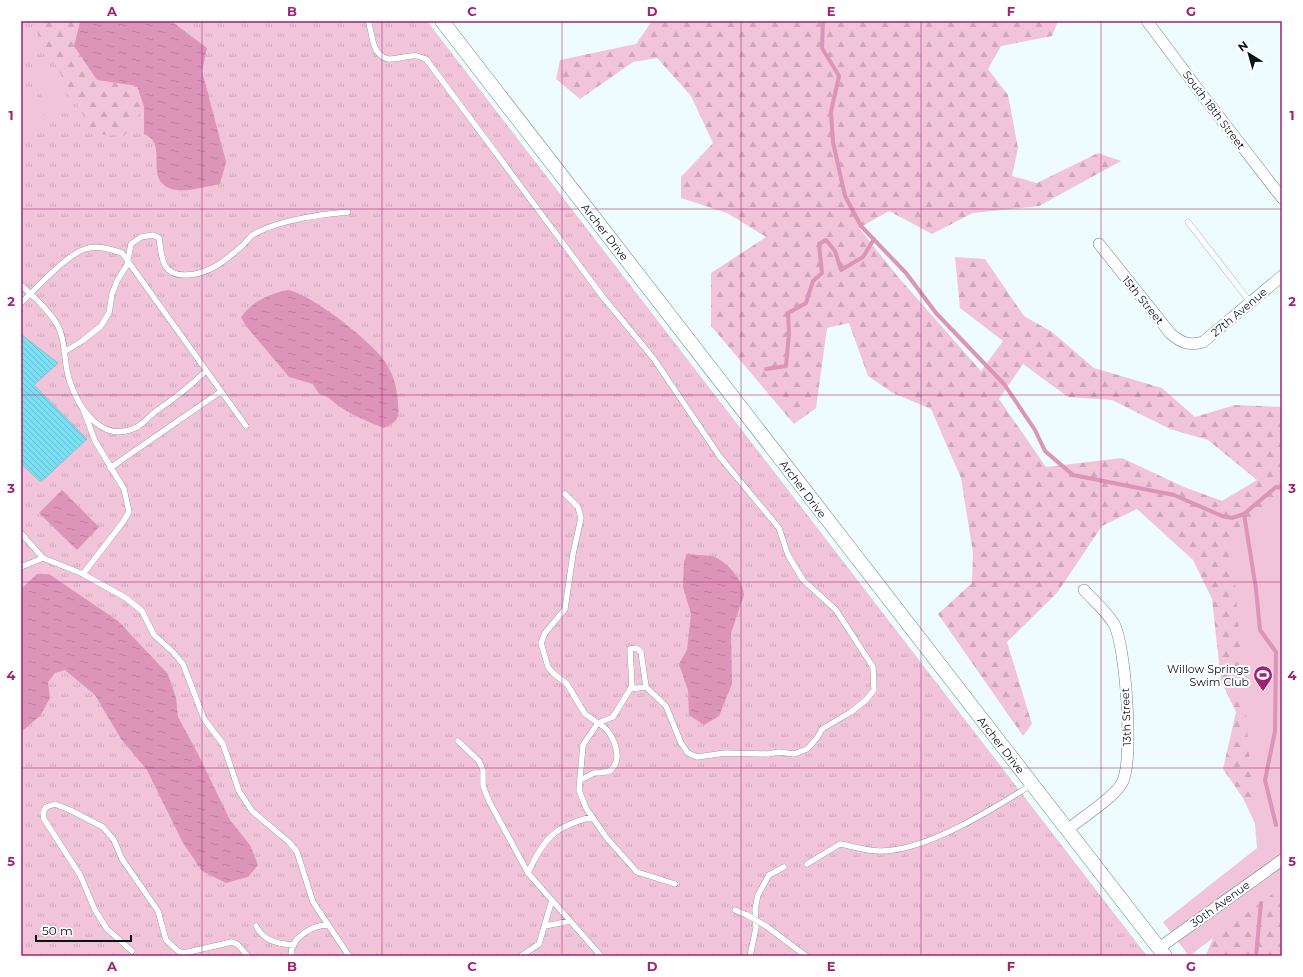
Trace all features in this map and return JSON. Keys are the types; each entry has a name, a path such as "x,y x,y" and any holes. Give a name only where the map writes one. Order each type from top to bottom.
{"street":[{"name":"Archer Drive","path":"442,21 1031,785 1162,952"},
{"name":"South 18th Street","path":"1148,21 1200,92 1282,198"},
{"name":"15th Street","path":"1098,244 1170,333 1185,344 1194,345"},
{"name":"27th Avenue","path":"1194,345 1203,342 1214,334 1282,276"},
{"name":"13th Street","path":"1067,830 1113,794 1123,781 1127,767 1127,697 1120,644 1114,625 1084,590"},
{"name":"30th Avenue","path":"1162,952 1282,860"}],"lane":[{"path":"368,21 372,28 376,50 382,56 391,60 416,56 426,59 603,297 654,359 720,457 779,528 788,555 803,580 836,610 873,667 874,690 866,700 851,712 822,729 817,738 807,749 794,754 779,752 768,754 725,753 698,757 688,752 681,743 666,706 646,686 641,652 636,648 630,649 632,686 613,717 598,724 582,745 579,790 586,808 592,817 606,837 636,872 675,884"},
{"path":"64,352 82,341 101,326 109,313 112,294 117,281 127,266 131,244 141,237 153,235 158,238 163,263 170,272 178,275 192,275 214,268 256,233 292,221 326,214 348,212"},
{"path":"1188,222 1251,303"},
{"path":"21,303 74,254 86,248 109,248 122,253 220,392 246,426"},
{"path":"21,285 31,294 58,326 64,342 64,352 70,382 83,409 95,441 124,489 129,512 83,574"},
{"path":"83,409 97,423 110,432 122,432 138,426 185,391 206,371"},
{"path":"110,468 220,392"},
{"path":"565,494 578,507 580,518 565,609 544,633 541,643 548,667 553,674 567,684 585,714 598,724 604,726 609,732 617,752 616,762 612,770 603,774 596,773 580,780"},
{"path":"21,533 43,558 83,574 126,598 142,611 154,635 173,652 183,664 204,719 223,744 239,791 252,811 289,842 297,852 313,902 349,956"},
{"path":"21,567 43,558"},
{"path":"630,688 646,686"},
{"path":"458,741 479,761 483,770 483,786 489,802 528,873 601,956"},
{"path":"807,864 840,844 881,851 923,842 978,817 1031,785"},
{"path":"132,951 107,929 95,910 80,874 44,819 43,813 50,804 55,804 70,810 96,823 107,831 114,840 122,859 158,912 166,940 178,951 184,953 232,942 237,944 248,956"},
{"path":"528,873 538,852 553,834 573,822 592,817"},
{"path":"750,956 756,928 755,910 758,895 769,875 784,867"},
{"path":"521,956 539,944 552,900"},
{"path":"735,910 766,926 806,956"},
{"path":"545,926 570,921"},
{"path":"291,956 294,945 304,933 312,927 328,925"},
{"path":"256,926 260,934 266,939 294,945"}],"green space":[{"path":"21,21 427,21 1147,956 21,956"},
{"path":"31,21 80,21 74,46 97,80 137,86 144,107 124,136 94,134"},
{"path":"652,21 1058,21 1052,36 1001,46 988,69 1008,95 1018,148 1012,176 1037,183 1098,153 1121,161 1039,206 973,213 932,234 889,211 859,228 899,278 981,371 1003,341 960,308 955,257 985,259 1024,316 1052,332 1094,368 1162,388 1195,417 1235,405 1282,407 1282,844 1266,847 1243,798 1223,769 1236,712 1221,681 1212,599 1193,560 1137,509 1102,526 1057,593 1007,642 1032,724 1023,736 938,614 972,583 973,553 961,478 931,409 893,393 868,376 849,323 827,328 816,408 794,424 711,326 711,273 766,237 727,213 681,198 681,177 713,143 691,96 657,58 633,62 580,99 556,79 560,60 636,44","holes":["1023,364 1068,397 1112,400 1170,429 1208,440 1257,480 1222,501 1184,487 1122,458 1046,467 999,399"]},
{"path":"21,22 35,46 21,55"},
{"path":"48,66 72,105 54,116 30,77"},
{"path":"22,80 46,119 29,130 21,118"},
{"name":"Willow Springs Swim Club","path":"1282,498 1282,887 1189,956 1163,922 1257,848 1231,536"},
{"path":"1282,876 1282,939 1280,943 1282,947 1282,956 1207,956 1206,955 1218,926"}],"water":[{"path":"171,21 207,48 202,71 226,162 220,184 192,190 176,190 165,186 160,180 157,172 155,146 152,139 144,134 144,107 137,86 97,80 74,46 80,22"},
{"path":"288,290 298,293 311,300 342,321 370,345 380,356 392,374 397,392 398,416 393,423 384,428 361,418 344,410 328,398 319,394 313,384 289,377 246,326 241,317 256,302 268,296"},
{"path":"62,490 99,527 77,550 39,513"},
{"path":"687,554 712,556 723,562 738,578 744,595 731,633 732,684 719,716 704,725 689,715 688,690 679,664 687,650 691,614 683,587 684,562"},
{"path":"37,574 49,574 118,621 168,674 176,698 178,717 230,820 250,845 258,865 248,877 226,883 202,871 183,843 147,770 121,739 95,695 65,670 55,673 48,682 50,698 40,716 21,732 21,589"}],"building":[{"path":"21,334 58,363 34,385 87,439 41,482 21,464"}],"waterway":[{"path":"823,21 822,48 839,76 831,112 833,142 845,196 861,226 906,273 936,313 1004,384 1035,430 1045,451 1073,475 1174,495 1222,516 1232,518 1244,514 1276,487 1282,488"},
{"path":"766,369 786,366 789,333 788,313 806,303 813,281 822,273 819,244 826,240 835,251 841,270 863,257 874,239"},
{"path":"1244,514 1256,589 1260,630 1276,652 1275,731 1265,780 1276,825"},
{"path":"1256,956 1261,903"}],"place":[{"name":"Willow Springs Swim Club","path":"1263,692"}]}
